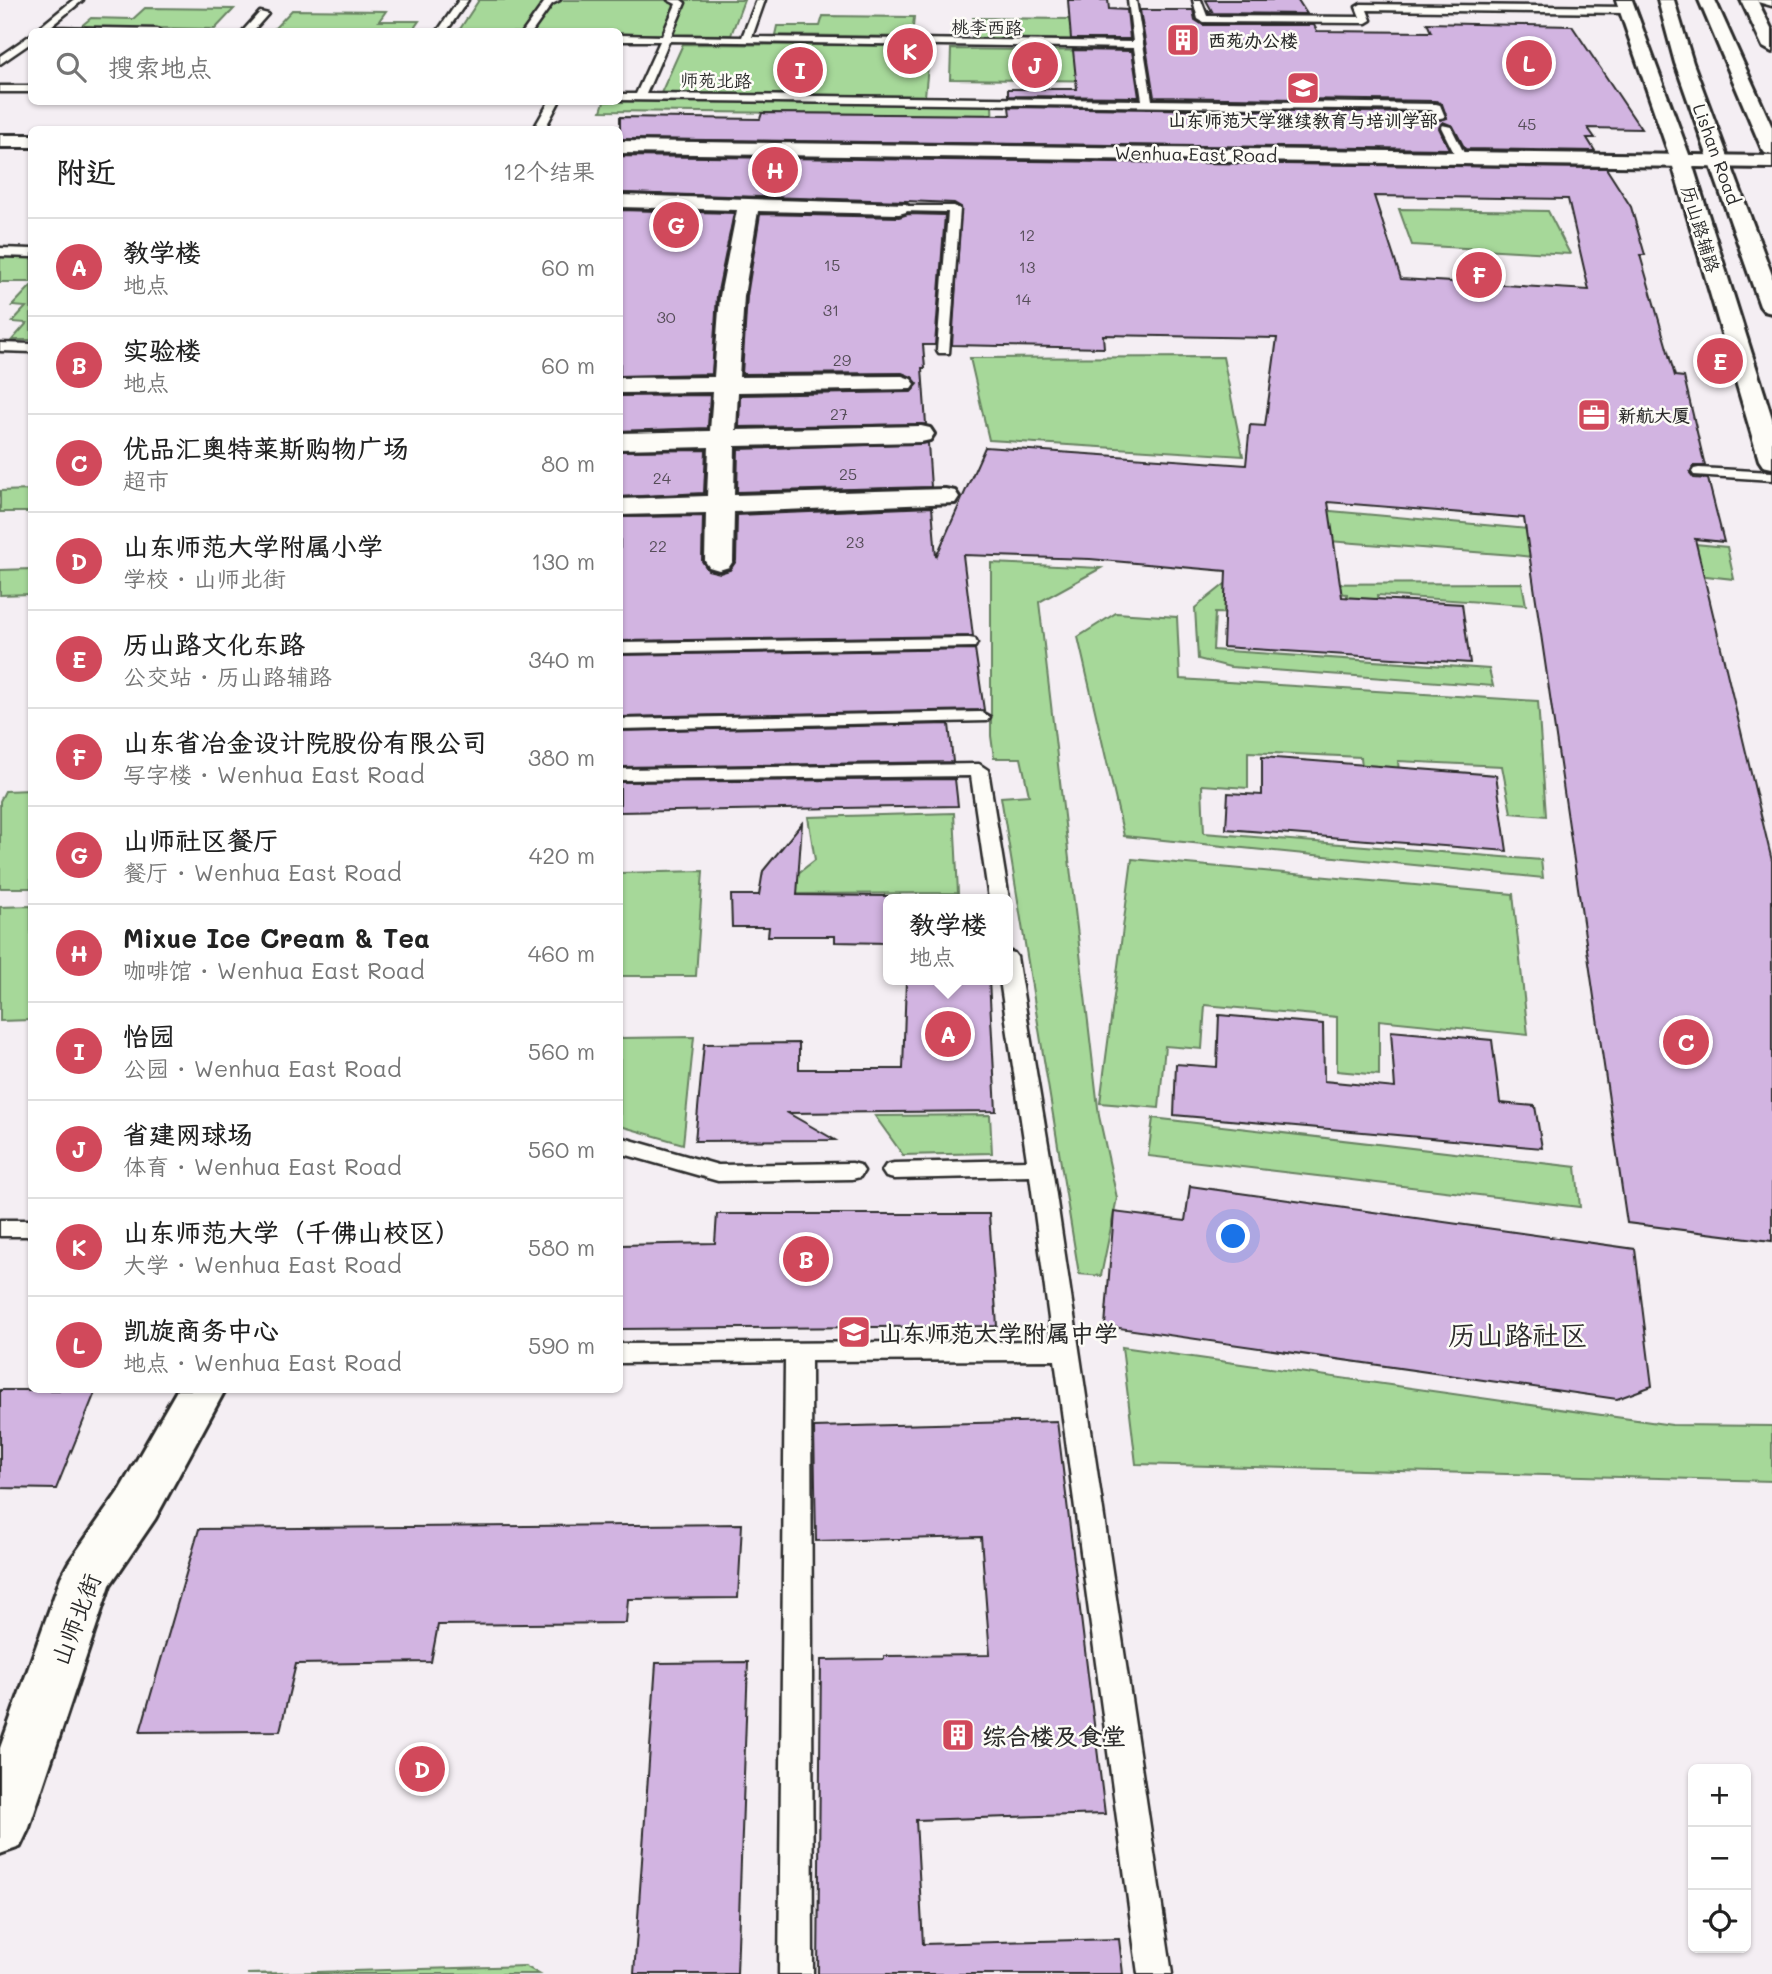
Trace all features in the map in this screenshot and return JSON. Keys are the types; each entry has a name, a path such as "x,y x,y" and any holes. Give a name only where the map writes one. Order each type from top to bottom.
{"street":[{"name":"Lishan Road","path":"1666,0 1684,63 1772,306"},
{"path":"1707,0 1772,149"},
{"path":"1749,0 1772,47"},
{"name":"历山路辅路","path":"1625,5 1681,160 1772,460"},
{"path":"0,141 28,141"},
{"name":"Wenhua East Road","path":"623,147 1772,162"},
{"path":"623,201 899,208"},
{"path":"719,561 722,439 732,296 749,203"},
{"path":"623,386 902,384"},
{"path":"623,442 921,434"},
{"path":"623,507 945,497"},
{"name":"山师北街","path":"0,1828 87,1577 137,1505 199,1393"}],"lane":[{"path":"43,28 79,0"},
{"path":"444,28 464,0"},
{"path":"530,28 550,2 556,0"},
{"path":"640,97 681,3 672,0"},
{"path":"746,40 761,0"},
{"path":"1132,0 1147,103"},
{"path":"1197,0 1203,19 1366,20 1359,3 1625,5"},
{"path":"1761,0 1772,3"},
{"path":"250,28 263,14"},
{"name":"桃李西路","path":"623,38 746,40 944,37 1139,45"},
{"path":"0,61 28,40"},
{"path":"0,89 28,89"},
{"name":"师苑北路","path":"623,97 1436,107 1461,157"},
{"path":"540,126 552,105"},
{"path":"899,208 954,209 944,350"},
{"path":"0,252 28,253"},
{"path":"0,347 28,348"},
{"path":"1699,472 1772,475"},
{"path":"623,648 969,643"},
{"path":"623,724 981,718"},
{"path":"623,775 979,770 998,894"},
{"path":"1011,985 1156,1974"},
{"path":"623,1146 718,1173 852,1171"},
{"path":"894,1171 1040,1168"},
{"path":"0,1228 28,1228"},
{"path":"623,1353 1066,1350"},
{"path":"796,1974 798,1352"}],"green space":[{"path":"479,0 744,0 731,35 623,34 623,28 461,28"},
{"path":"145,8 234,9 216,28 80,27 91,18 133,19"},
{"path":"292,10 386,11 379,21 419,21 414,28 275,28"},
{"path":"823,16 914,17 912,37 775,35 777,26 820,26"},
{"path":"973,18 1069,19 1071,29 1112,29 1114,40 972,38"},
{"path":"683,44 930,46 925,96 661,93"},
{"path":"951,49 1116,51 1122,81 950,79"},
{"path":"623,101 992,104 993,135 974,115 601,111 603,105 623,105"},
{"path":"1399,209 1548,211 1570,254 1412,245"},
{"path":"0,256 28,257 28,282 0,282"},
{"path":"28,289 28,340 12,340 27,323 12,322 26,307 12,306"},
{"path":"1223,357 1243,456 989,440 970,358"},
{"path":"990,480 1727,547 1734,579 1514,555 1101,524"},
{"path":"28,490 28,512 0,512 0,491"},
{"path":"991,563 1101,568 1039,602 1099,1116 1117,1198 1101,1276 1079,1274 1001,797 1029,795 1021,758 994,758 991,736"},
{"path":"28,569 28,594 0,595 0,570"},
{"path":"1522,583 1526,605 1377,595 1379,626 1348,624 1347,594 1244,587 1242,614 1215,613 1213,650 1489,669 1493,686 1230,667 1198,659 1195,608 1225,584"},
{"path":"1116,613 1177,617 1180,679 1538,701 1546,816 1511,813 1502,766 1398,761 1402,804 1365,801 1361,757 1248,752 1248,788 1202,785 1204,833 1541,860 1543,878 1124,836 1078,637"},
{"path":"28,790 28,888 0,888 0,801 5,791"},
{"path":"954,813 958,893 789,894 788,881 815,860 808,817"},
{"path":"1132,859 1513,894 1528,1035 1379,1020 1379,1075 1337,1071 1337,1017 1205,1005 1202,1049 1165,1046 1159,1108 1100,1103"},
{"path":"703,871 696,976 623,976 623,873"},
{"path":"28,906 28,1020 0,1021 0,907"},
{"path":"694,1037 683,1144 623,1127 623,1038"},
{"path":"990,1115 992,1153 903,1155 875,1116"},
{"path":"1153,1118 1576,1167 1580,1207 1148,1156"},
{"path":"1122,1347 1672,1425 1772,1426 1772,1481 1136,1464"},
{"path":"525,1966 539,1974 247,1974"}],"building":[{"path":"1068,0 1108,0 1109,9 1127,10 1130,39 1071,39"},
{"path":"1206,0 1298,0 1307,14 1209,13 1208,11 1212,11"},
{"path":"1140,10 1193,10 1195,20 1203,25 1314,25 1317,31 1431,32 1427,23 1572,26 1641,129 1588,128 1595,138 1587,138 1595,151 1465,149 1453,126 1443,122 1439,128 1449,149 623,139 623,126 620,126 620,117 760,119 762,113 1010,115 1009,107 1430,113 1435,121 1447,118 1442,104 1436,101 1154,97"},
{"path":"1073,50 1132,51 1139,97 1008,96 1008,89 1077,89"},
{"path":"623,156 1606,168 1631,207 1645,255 1640,255 1675,376 1684,377 1705,466 1693,466 1690,473 1694,478 1708,479 1724,542 1695,539 1772,861 1772,1241 1627,1223 1524,518 1328,502 1342,597 1462,604 1470,663 1223,647 1226,571 1090,559 963,555 973,636 623,641 623,517 703,516 702,561 708,570 720,573 730,570 736,561 737,515 932,507 936,557 985,447 1246,465 1250,425 1265,426 1277,338 1103,335 1104,348 952,345 961,207 954,203 623,193","holes":["1374,196 1568,199 1589,290 1401,279"]},
{"path":"623,210 734,213 717,296 712,374 623,376"},
{"path":"760,214 899,217 908,214 945,215 935,345 923,345 926,424 739,427 740,395 911,392 918,384 912,377 902,373 742,374 747,296"},
{"path":"710,395 708,428 623,431 623,396"},
{"path":"928,443 931,487 737,492 738,449"},
{"path":"706,450 704,493 623,497 623,451"},
{"path":"975,649 984,710 623,717 623,655"},
{"path":"949,724 953,762 623,767 623,731"},
{"path":"1262,757 1496,775 1507,851 1226,829 1228,793 1262,795"},
{"path":"955,779 958,806 623,812 623,782"},
{"path":"802,823 797,895 883,896 883,943 835,942 835,936 768,936 769,927 732,927 731,895 759,895 763,871"},
{"path":"906,985 989,985 996,1111 788,1113 835,1140 695,1141 704,1044 799,1043 799,1069 903,1069"},
{"path":"1219,1015 1323,1024 1324,1081 1395,1088 1391,1031 1492,1040 1500,1103 1535,1106 1542,1148 1174,1115 1176,1064 1217,1067"},
{"path":"1190,1186 1635,1249 1652,1386 1617,1399 1105,1326 1114,1212 1185,1221"},
{"path":"717,1214 989,1214 997,1326 623,1329 623,1245 715,1243"},
{"path":"0,1390 28,1390 28,1393 95,1393 56,1489 0,1488"},
{"name":"综合楼及食堂","path":"1057,1421 1105,1814 916,1820 923,1944 1119,1939 1123,1974 818,1974 821,1660 884,1659 884,1656 990,1655 981,1537 816,1541 814,1427"},
{"path":"742,1524 738,1598 628,1599 626,1623 438,1625 431,1662 296,1664 280,1731 140,1732 199,1529"},
{"path":"748,1662 737,1974 634,1974 656,1663"}],"place":[{"name":"西苑办公楼","path":"1183,40"},
{"name":"山东师范大学（千佛山校区）","path":"910,51"},
{"name":"凯旋商务中心","path":"1529,63"},
{"name":"省建网球场","path":"1035,65"},
{"name":"怡园","path":"800,70"},
{"name":"山东师范大学继续教育与培训学部","path":"1303,88"},
{"name":"Mixue Ice Cream & Tea","path":"775,170"},
{"name":"山师社区餐厅","path":"676,225"},
{"name":"山东省冶金设计院股份有限公司","path":"1479,275"},
{"name":"历山路文化东路","path":"1720,361"},
{"name":"新航大厦","path":"1594,415"},
{"name":"教学楼","path":"948,1034"},
{"name":"优品汇奥特莱斯购物广场","path":"1686,1042"},
{"name":"实验楼","path":"806,1259"},
{"name":"山东师范大学附属中学","path":"854,1332"},
{"name":"综合楼及食堂","path":"958,1735"},
{"name":"山东师范大学附属小学","path":"422,1769"}],"district":[{"name":"历山路社区","path":"1518,1334"}]}
